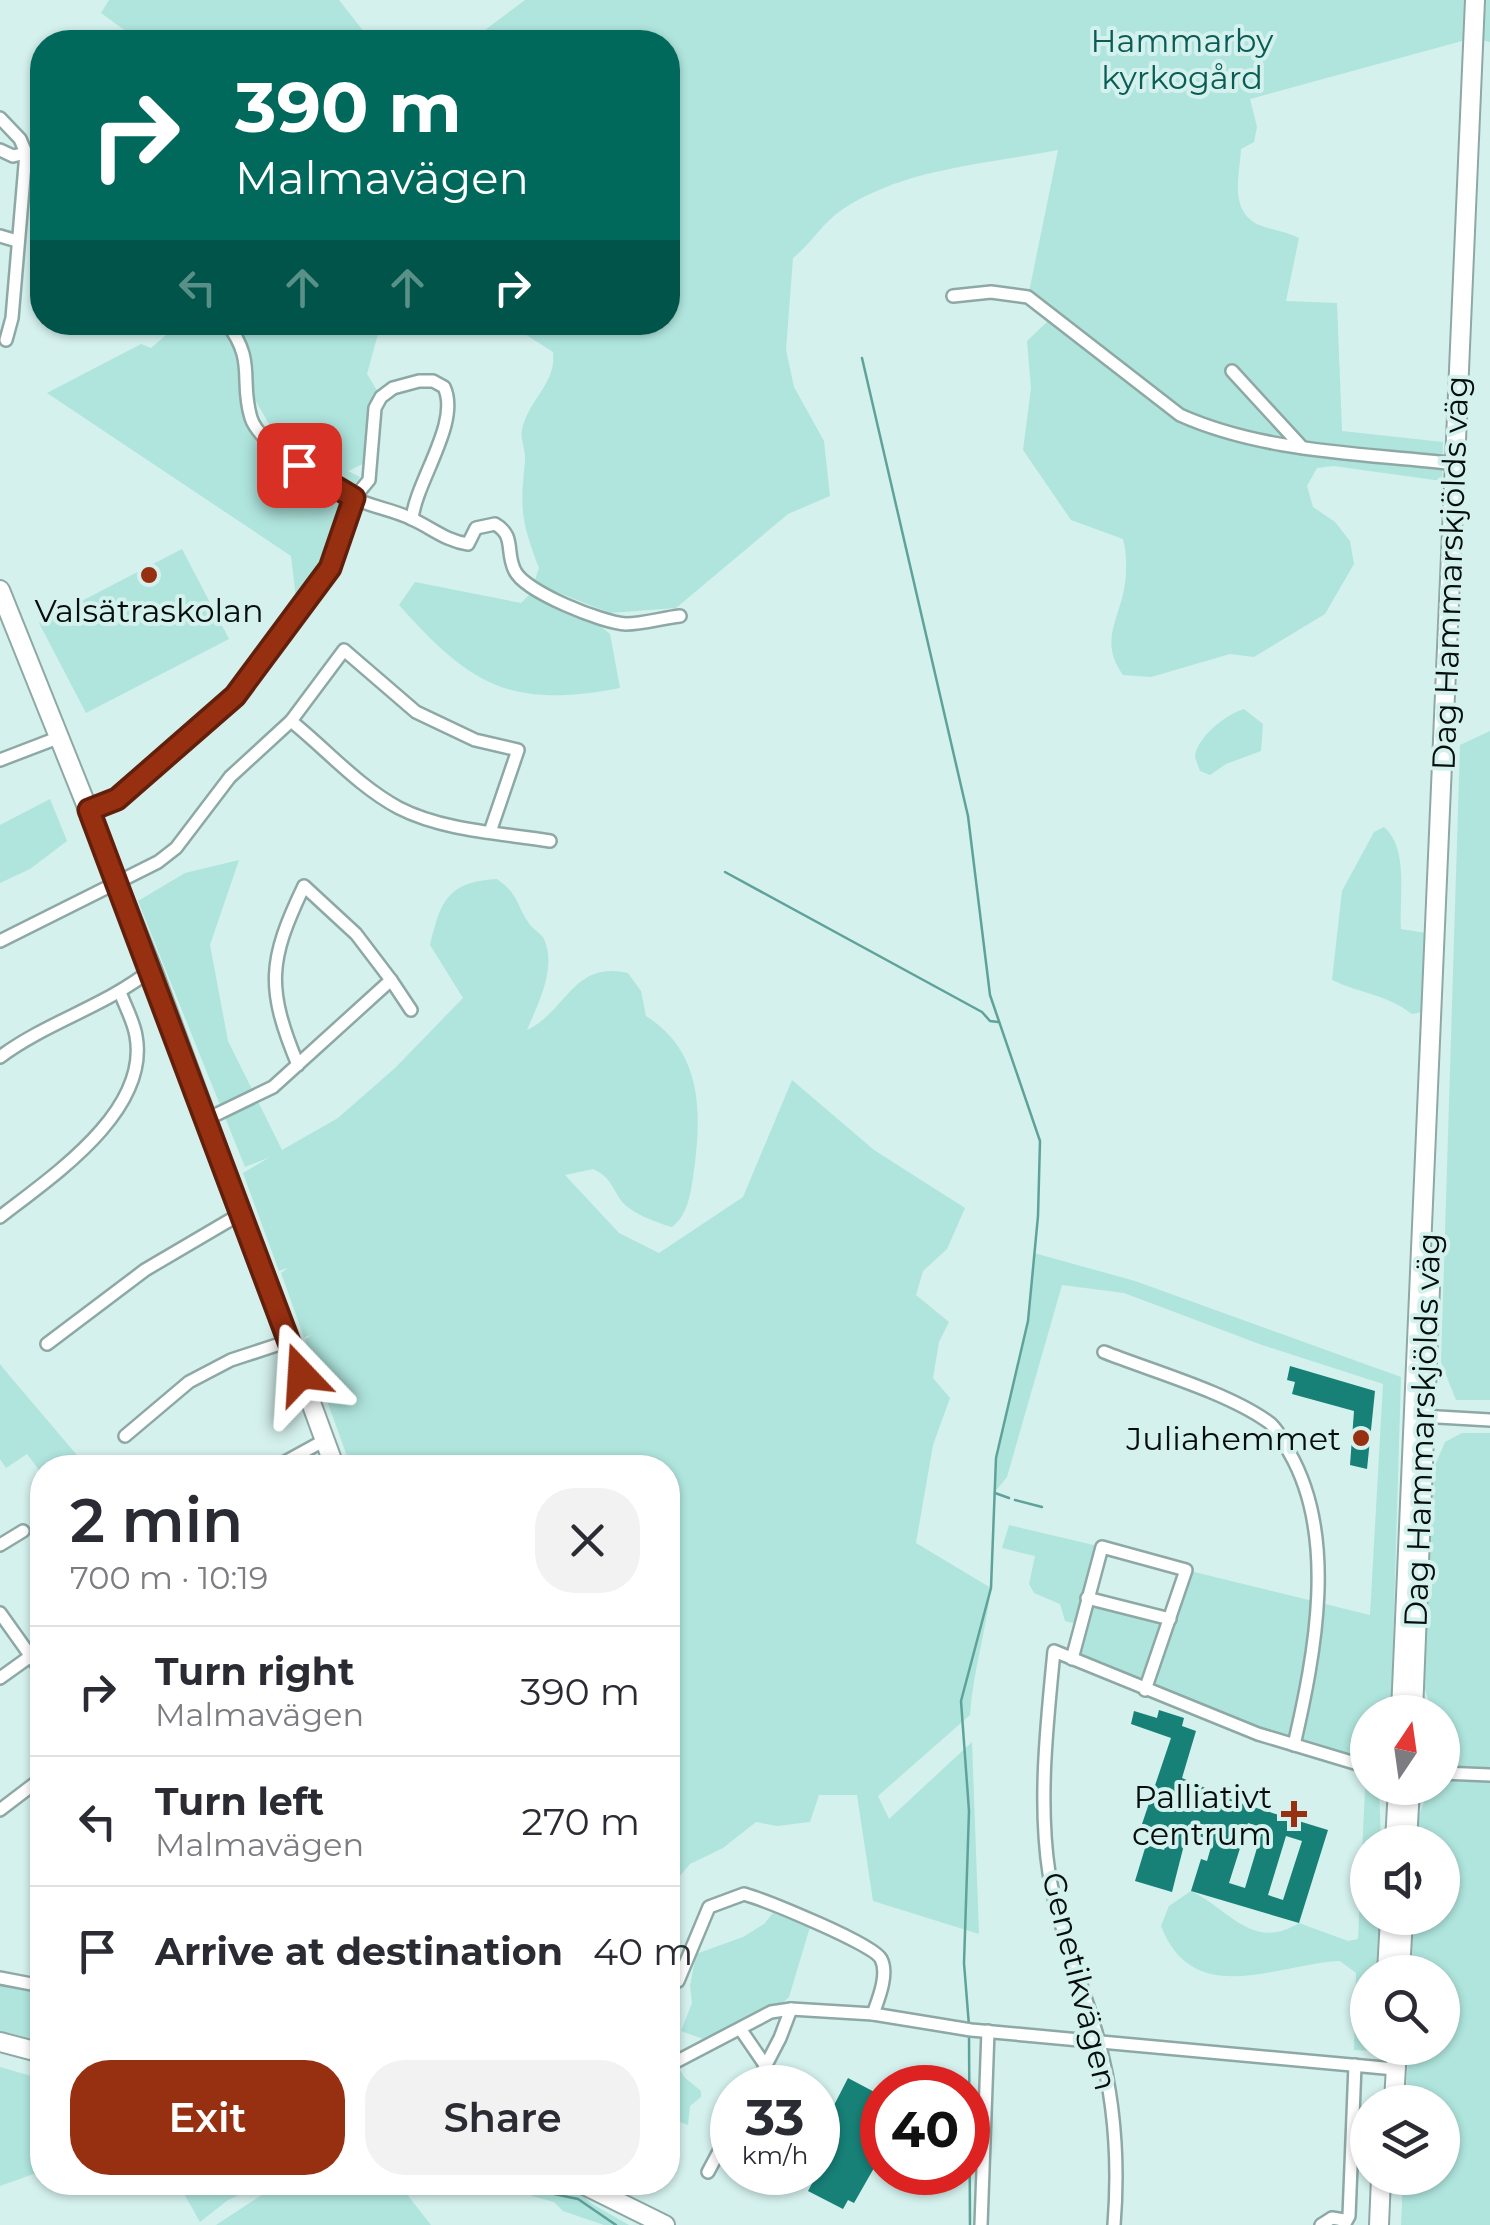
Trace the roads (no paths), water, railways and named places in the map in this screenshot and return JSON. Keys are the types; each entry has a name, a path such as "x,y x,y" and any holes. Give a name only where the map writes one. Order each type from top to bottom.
{"main road":[{"name":"Dag Hammarskjölds väg","path":"1413,1695 1424,1147 1476,0"},
{"path":"0,590 152,969 331,1455"},
{"name":"Dag Hammarskjölds väg","path":"1402,1695 1419,1416"},
{"path":"0,2042 30,2050"},
{"path":"1389,2065 1392,2085"},
{"path":"1386,2085 1391,2065"},
{"path":"604,2195 665,2225"},
{"path":"1379,2225 1380,2195"},
{"path":"1391,2225 1392,2195"}],"street":[{"path":"0,118 20,139 26,153 12,318 6,340"},
{"path":"0,150 13,156 30,154"},
{"path":"0,236 17,241"},
{"path":"952,296 992,292 1028,297 1180,414 1208,427 1264,442 1455,464"},
{"path":"235,335 247,364 251,418 262,434 316,479 456,542 468,544 476,528 495,524 505,530 510,540 515,573 530,586 608,621 628,624 680,616"},
{"path":"1232,371 1300,446"},
{"path":"89,810 117,799 235,696 330,568 354,498 369,480 375,408 381,397 406,383 433,381 444,387 448,406 441,438 419,488 412,519"},
{"path":"0,941 117,879 158,862 176,848 230,777 291,720 344,650 430,720 474,740 518,750 490,832"},
{"path":"291,720 363,784 400,808 436,822 550,840"},
{"path":"0,760 60,737"},
{"path":"298,1065 279,1019 273,980 282,930 304,886 356,934 410,1010"},
{"path":"0,1057 23,1040 120,992 152,969"},
{"path":"207,1120 272,1088 391,980"},
{"path":"0,1217 59,1172 99,1134 125,1094 137,1066 136,1036 120,992"},
{"path":"47,1344 145,1270 242,1213"},
{"path":"125,1436 190,1382 231,1360 289,1341"},
{"path":"1104,1352 1271,1422 1300,1472 1317,1535 1313,1630 1294,1745"},
{"path":"1419,1416 1490,1420"},
{"path":"298,1455 326,1440"},
{"path":"0,1546 23,1531"},
{"path":"1145,1690 1186,1570 1102,1547 1072,1659 1145,1690 1350,1762"},
{"path":"1087,1598 1170,1619"},
{"path":"0,1613 30,1645"},
{"name":"Genetikvägen","path":"1072,1659 1054,1651 1047,1730 1048,1870 1099,2042 1117,2157 1114,2225"},
{"path":"0,1678 30,1657"},
{"path":"1460,1774 1490,1775"},
{"path":"0,1810 30,1787"},
{"path":"680,1975 709,1907 744,1894 862,1944 880,1956 884,1965 881,1994 873,2014"},
{"path":"0,1978 30,1984"},
{"path":"680,2060 771,2012 790,2009 873,2014 968,2030 1350,2065"},
{"path":"766,2065 790,2009"},
{"path":"741,2030 766,2065"},
{"path":"981,2225 988,2031"},
{"path":"1321,2225 1332,2218 1344,2222 1349,2216 1355,2065 1390,2068"},
{"path":"708,2172 710,2168"}],"waterway":[{"path":"862,358 968,816 990,995 1040,1141 1028,1321 996,1458 991,1588 961,1701 969,1811 964,1963 969,2026"},
{"path":"725,872 998,1022"},
{"path":"995,1493 1009,1498"},
{"path":"1015,1500 1042,1507"},
{"path":"969,2034 970,2225"},
{"path":"559,2195 578,2199 616,2225"}],"place":[{"name":"Valsätraskolan","path":"149,575"},
{"name":"Juliahemmet","path":"1361,1438"},
{"name":"Palliativt centrum","path":"1294,1814"}],"park label":[{"name":"Hammarby kyrkogård","path":"1182,58"}]}
